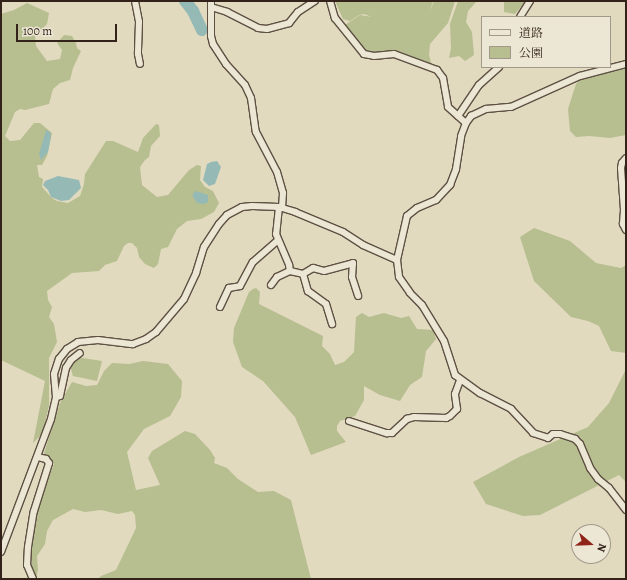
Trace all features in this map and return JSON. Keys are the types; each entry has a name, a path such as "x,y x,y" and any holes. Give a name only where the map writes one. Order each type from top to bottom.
{"street":[{"path":"135,1 139,22 138,54 140,64"},
{"path":"290,271 283,248 278,240 276,226 283,193 277,172 260,143 256,132 251,98 244,85 226,64 213,44 211,36 211,4 258,28 267,29 289,23 298,12 315,1"},
{"path":"330,1 335,18 364,54 374,56 394,54 437,70 443,78 448,107 466,123"},
{"path":"521,16 530,1"},
{"path":"611,68 626,64"},
{"path":"458,116 479,85 498,68"},
{"path":"611,68 580,76 511,107 486,109 477,112 466,123 461,136 456,169 450,185 436,200 417,208 407,216 397,260 398,277 410,293 422,305 444,341 452,370 460,380 480,394 511,409 533,433 548,438 554,434 560,434 575,439 580,444 590,468 598,479 609,488 626,510"},
{"path":"626,158 622,163 621,168 624,210 623,224 626,230"},
{"path":"1,552 38,457 51,419 56,397 54,374 59,359 67,349 78,342 98,340 132,344 146,339 156,332 184,299 196,273 204,247 219,224 227,215 242,207 280,208 295,212 336,229 363,245 397,260"},
{"path":"220,307 229,288 240,286 253,262 278,240"},
{"path":"271,285 277,277 290,271 303,274 313,268 328,271 352,263 352,277 358,296"},
{"path":"303,274 308,291 326,304 332,324"},
{"path":"56,397 60,396 66,368 70,360 80,353"},
{"path":"349,421 387,433 392,433 407,419 414,417 446,418 457,409 455,394 460,380"},
{"path":"33,579 27,565 28,547 34,510 49,463 38,457"}],"green space":[{"path":"335,1 433,1 430,11 434,1 455,1 448,23 430,44 429,55 432,66 391,51 371,53 363,50 345,25 360,15 372,17 364,14 359,15 350,21 343,19"},
{"path":"458,1 477,1 468,11 466,22 472,32 474,55 465,61 459,56 449,58 451,48 450,24"},
{"path":"504,1 526,1 515,14 504,12"},
{"path":"27,3 49,13 47,24 35,36 36,46 47,61 60,59 62,50 57,43 64,35 72,36 77,48 81,51 73,68 70,80 60,83 53,89 49,104 25,110 20,109 15,112 5,136 10,141 20,140 34,123 40,123 52,133 47,156 42,165 37,165 39,177 43,179 42,187 52,198 57,201 68,203 80,196 84,184 85,174 106,141 113,141 138,152 143,138 156,124 159,125 160,136 151,146 149,157 140,167 142,185 157,197 168,195 189,170 197,165 201,166 200,180 205,187 213,191 219,203 214,212 201,219 187,221 177,229 168,247 161,249 158,264 154,268 145,264 139,257 137,248 132,243 128,243 124,246 117,261 105,265 99,271 72,273 47,291 48,300 52,307 49,317 54,324 57,342 49,358 49,405 43,433 33,443 45,381 1,360 1,14 14,10"},
{"path":"626,68 626,135 610,138 589,136 576,137 570,131 568,109 576,84 580,80"},
{"path":"534,228 570,241 596,263 621,268 626,265 626,353 611,351 599,326 588,321 571,317 534,281 520,237"},
{"path":"256,288 260,292 259,304 323,336 322,346 330,354 335,365 344,362 354,352 356,317 362,313 369,317 384,313 401,318 409,316 417,329 433,330 436,339 426,351 422,377 410,385 400,401 380,395 364,386 364,400 355,416 340,421 337,426 337,431 346,442 311,455 295,417 263,381 242,367 233,342 234,328 249,292"},
{"path":"76,357 102,361 97,381 73,376 71,369 72,361"},
{"path":"143,361 168,364 182,381 181,397 170,416 144,429 127,452 136,490 160,485 148,458 152,451 185,431 195,434 210,450 215,458 214,463 227,468 238,479 258,492 274,491 291,500 311,579 98,579 101,576 116,570 136,528 135,515 132,511 118,514 101,510 85,512 73,509 53,520 47,531 45,544 37,556 38,570 36,579 29,562 36,511 54,464 44,453 60,403 72,382 86,386 97,385 104,371 112,363 129,364"},
{"path":"626,369 626,482 619,475 540,515 523,516 486,504 473,482 519,457 588,427 609,403"}],"water":[{"path":"46,130 50,132 51,136 48,152 41,160 39,154"},
{"path":"217,161 221,167 215,184 209,186 203,180 207,164"},
{"path":"58,176 79,180 81,188 69,200 61,201 51,197 48,190 43,185 45,181"},
{"path":"196,191 208,195 208,202 204,204 197,203 192,195"}],"waterway":[{"path":"185,1 193,11 202,30"}]}
